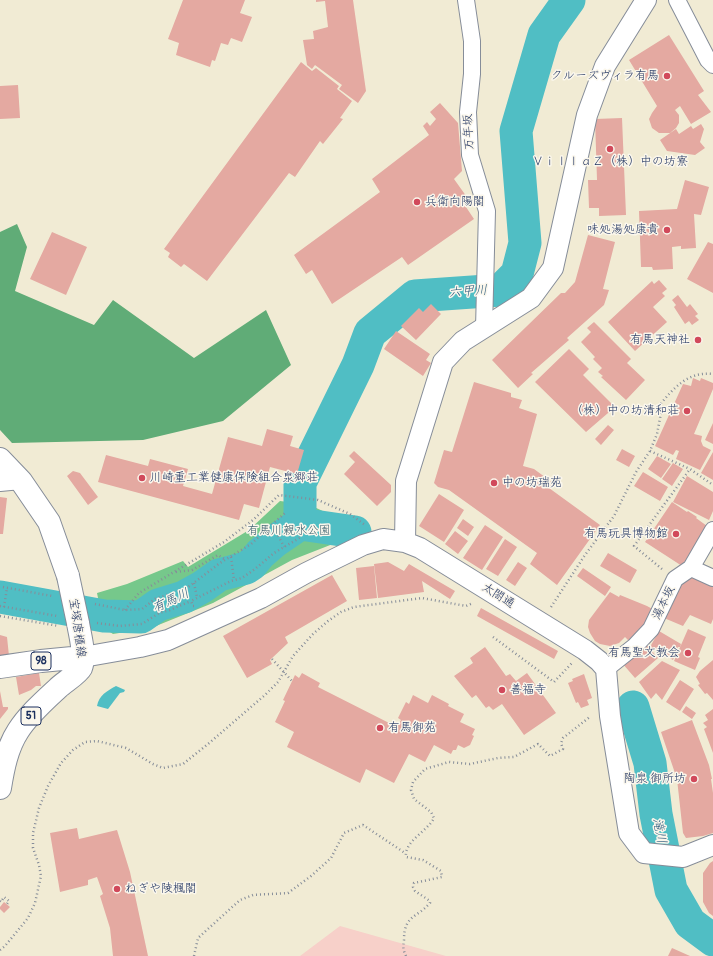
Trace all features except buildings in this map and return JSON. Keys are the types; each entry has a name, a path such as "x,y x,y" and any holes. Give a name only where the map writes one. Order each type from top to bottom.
{"main road":[{"name":"宝塚唐櫃線","path":"0,459 11,482 49,522 68,576 70,625 83,657 80,669 58,688 18,730 3,769 0,788"},
{"name":"98","path":"0,667 83,657"}],"street":[{"name":"万年坂","path":"466,0 472,41 472,74 468,112 470,155 487,211 483,319"},
{"path":"405,542 406,481 443,362 483,319 531,298 553,268 587,115 605,66 646,0"},
{"path":"677,0 708,60 713,65"},
{"name":"湯本坂","path":"606,669 635,646 651,629 675,579 691,568 713,530"},
{"path":"83,657 140,647 168,640 261,598 306,573 363,545 383,539"},
{"name":"太閤通","path":"383,539 405,542 420,548 585,650 599,661 606,669"},
{"path":"691,568 713,578"},
{"path":"606,669 609,705 629,833 644,853 682,857 713,845"}],"path":[{"path":"541,623 585,554 614,516 636,472 650,451 657,434 660,420 661,413 658,407 673,388 690,377 700,374 713,374"},
{"path":"650,451 690,469 713,485"},
{"path":"675,579 634,546 690,469"},
{"path":"125,610 139,594 224,542 253,520 279,495 318,500 350,514 383,539"},
{"path":"92,603 125,610 142,609 155,600 187,588 226,560 252,544 286,512"},
{"path":"273,525 284,547"},
{"path":"193,606 191,601 197,597 234,580 242,578 274,553 301,537"},
{"path":"175,573 192,570 218,555 226,560"},
{"path":"231,557 234,580"},
{"path":"194,583 197,597"},
{"path":"3,587 54,596"},
{"path":"4,607 7,588"},
{"path":"0,950 6,946 28,918 35,903 41,876 33,848 33,833 48,786 61,763 73,750 85,742 97,741 126,748 153,764 163,768 183,764 265,695 278,682 293,656 313,634 341,612 354,607 422,598 466,606 493,593"},
{"path":"0,616 70,625"},
{"path":"492,638 554,682 585,650"},
{"path":"272,659 292,681"},
{"path":"405,853 412,842 432,824 434,818 431,812 414,800 411,790 413,782 425,769 449,762 470,764 498,758 514,757 538,744 550,756 563,749 561,743 563,738 591,716 609,705"},
{"path":"194,956 198,938 240,900 254,895 288,893 311,876 331,858 344,833 363,825 405,853 406,857 423,860 441,871 442,877 414,883 413,887 415,891 430,901 430,903 411,918 406,925 403,950 406,956"},
{"path":"0,896 1,902 4,897 9,901 7,904"}],"shaded area":[{"path":"340,926 446,956 300,956"}],"green space":[{"path":"17,224 27,247 15,291 94,325 113,300 194,358 266,310 291,365 223,421 143,440 12,443 0,430 0,232"},
{"name":"有馬川親水公園","path":"280,501 310,505 348,523 343,540 292,560 213,603 151,628 113,634 104,628 97,593 127,584 183,561 188,567 249,530"}],"water":[{"path":"116,686 125,690 124,692 120,693 108,709 97,706 102,696"}],"waterway":[{"name":"六甲川","path":"300,524 300,483 358,365 370,333 415,296 501,290 517,274 525,243 516,131 544,35 569,0"},
{"name":"滝川","path":"300,524 355,532"},
{"name":"有馬川","path":"0,597 104,616 141,617 158,605 184,597 219,575 246,568 275,541 300,524"},
{"name":"滝川","path":"633,707 650,763 656,814 671,890 690,923 713,940"}],"place":[{"name":"クルーズヴィラ有馬","path":"667,76"},
{"name":"ＶｉｌｌａＺ（株）中の坊寮","path":"610,149"},
{"name":"兵衛向陽閣","path":"417,202"},
{"name":"味処湯処康貴","path":"667,230"},
{"name":"有馬天神社","path":"698,340"},
{"name":"（株）中の坊清和荘","path":"687,411"},
{"name":"川崎重工業健康保険組合泉郷荘","path":"142,478"},
{"name":"中の坊瑞苑","path":"494,483"},
{"name":"有馬玩具博物館","path":"676,534"},
{"name":"有馬聖文教会","path":"688,653"},
{"name":"善福寺","path":"502,690"},
{"name":"有馬御苑","path":"380,728"},
{"name":"陶泉 御所坊","path":"694,779"},
{"name":"ねぎや陵楓閣","path":"117,889"}]}
